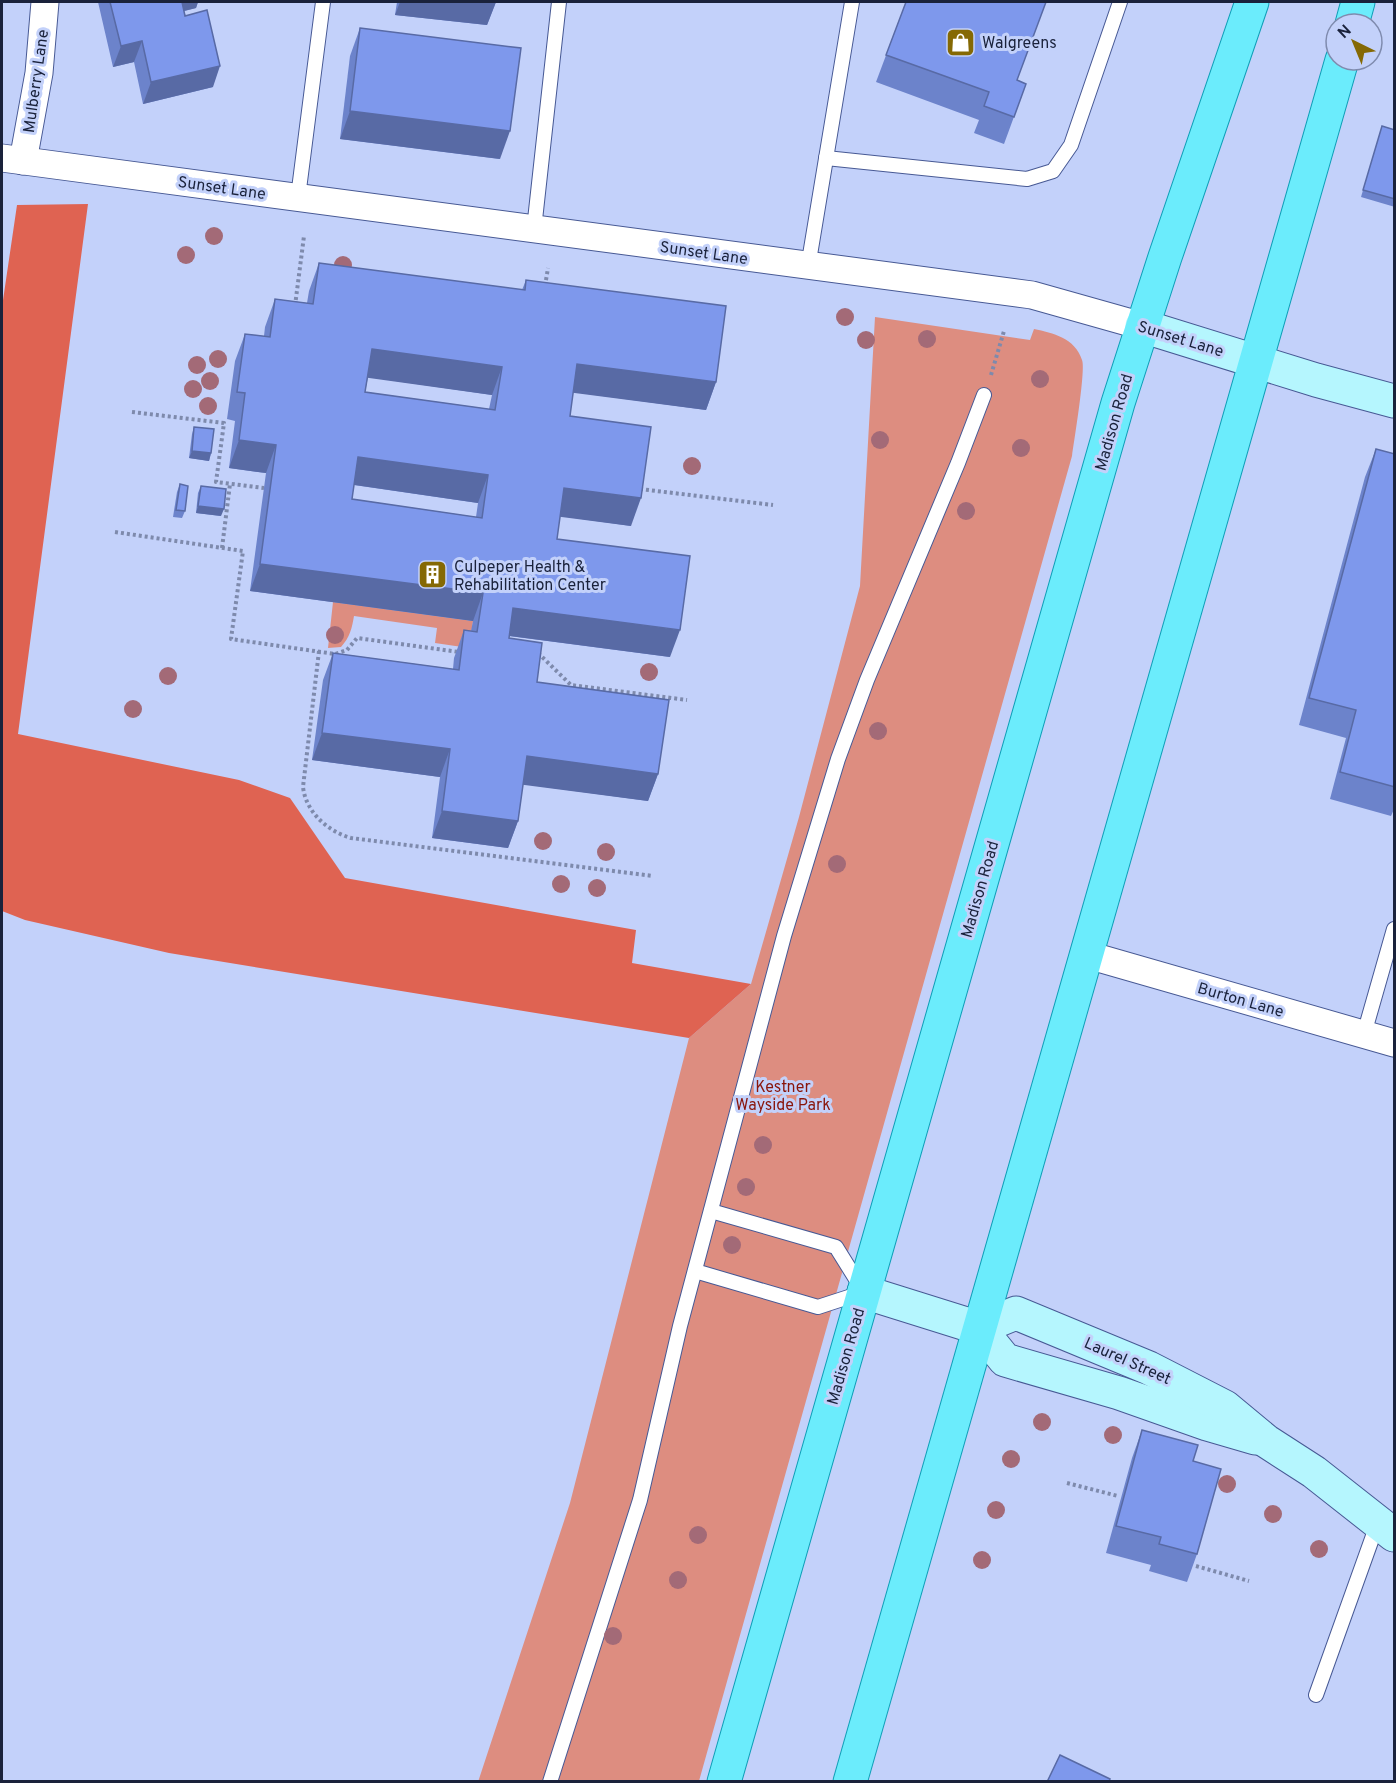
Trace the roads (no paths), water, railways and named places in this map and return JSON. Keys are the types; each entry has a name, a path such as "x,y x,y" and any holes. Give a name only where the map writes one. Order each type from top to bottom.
{"main road":[{"name":"Madison Road","path":"724,1782 1108,437 1142,326 1252,2"},
{"path":"850,1782 1339,72"}],"street":[{"name":"Mulberry Lane","path":"12,159 39,73 45,2"},
{"name":"Sunset Lane","path":"12,159 1032,296 1395,401"},
{"name":"Burton Lane","path":"1088,955 1395,1043"},
{"path":"864,1292 980,1328"},
{"name":"Laurel Street","path":"1266,1441 1207,1424 1119,1393 1005,1360 980,1328 1016,1313 1149,1368 1225,1407 1266,1441 1314,1472 1386,1528"}],"lane":[{"path":"298,197 323,2"},
{"path":"534,229 559,2"},
{"path":"808,267 852,2"},
{"path":"826,158 1027,179 1053,171 1071,145 1120,2"},
{"path":"550,1782 640,1500 694,1271 784,936 838,759 867,680 984,395"},
{"path":"1364,1034 1395,929"},
{"path":"694,1271 818,1307 864,1292 836,1247 711,1211"},
{"path":"1316,1695 1386,1528"}],"place":[{"name":"Walgreens","path":"961,42"},
{"name":"Culpeper Health & Rehabilitation Center","path":"433,575"}],"park label":[{"name":"Kestner Wayside Park","path":"783,1095"}]}
